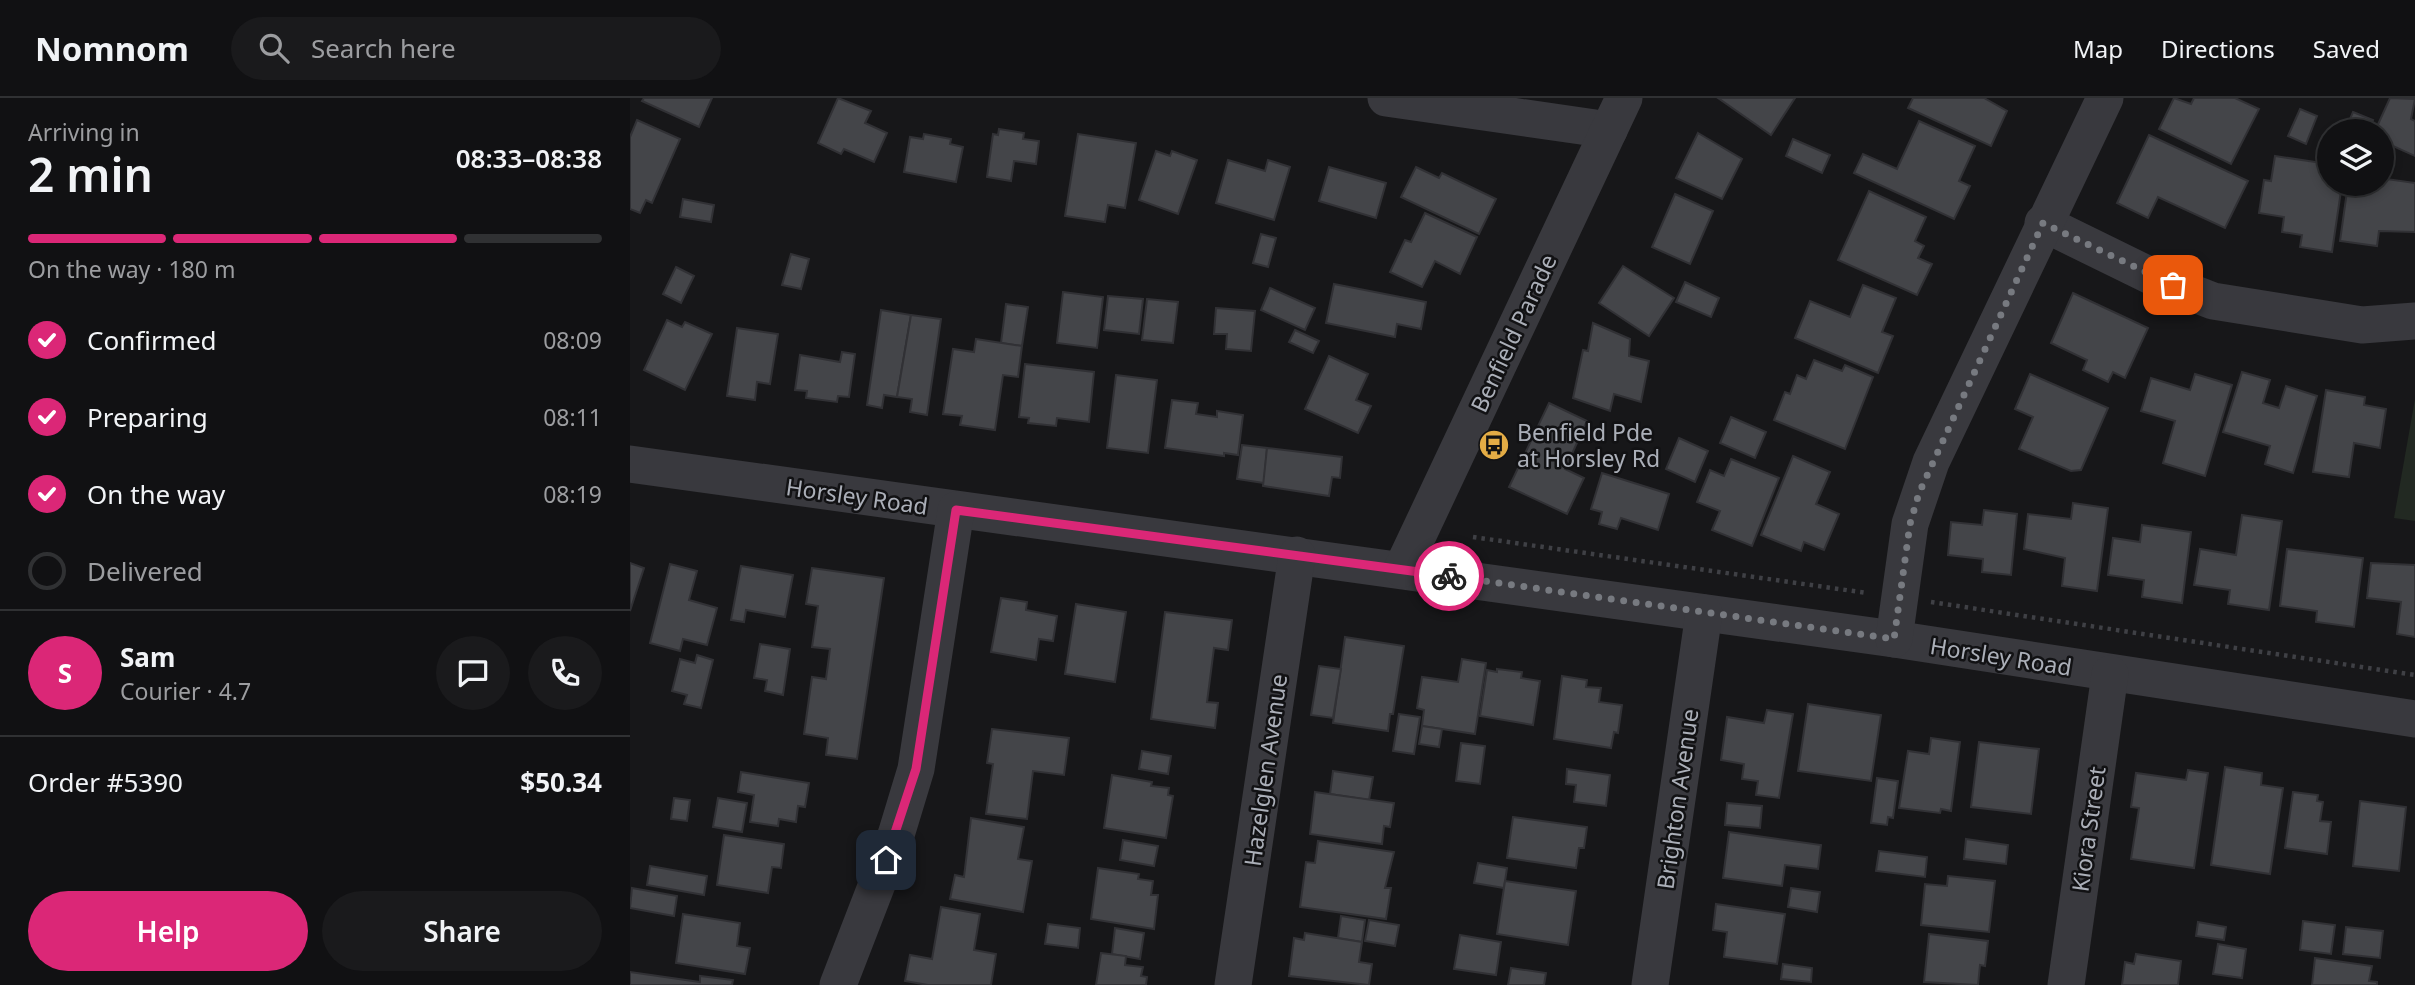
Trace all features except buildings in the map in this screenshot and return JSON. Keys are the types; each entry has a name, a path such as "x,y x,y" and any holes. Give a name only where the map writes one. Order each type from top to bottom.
{"street":[{"path":"1386,98 1617,114"},
{"path":"1894,639 1910,524 1931,462 2105,98"},
{"name":"Benfield Parade","path":"1402,569 1617,114"},
{"path":"2043,223 2159,280 2213,301 2362,325 2415,321"},
{"name":"Horsley Road","path":"630,464 1894,639 2415,719"},
{"path":"838,985 896,835 916,769 956,510"},
{"name":"Hazelglen Avenue","path":"1233,985 1297,555"},
{"name":"Brighton Avenue","path":"1650,985 1704,613"},
{"name":"Kiora Street","path":"2066,985 2110,674"}],"path":[{"path":"1473,537 1900,597 2415,675"}],"shaded area":[{"path":"2415,399 2415,521 2394,518"}],"way so far":[{"path":"1449,576 1894,639 1910,524 1919,493 2043,223 2173,285"}],"place":[{"name":"Benfield Pde at Horsley Rd","path":"1494,445"}],"route":[{"path":"886,860 909,798 916,769 929,699 956,510 1449,576"}]}
